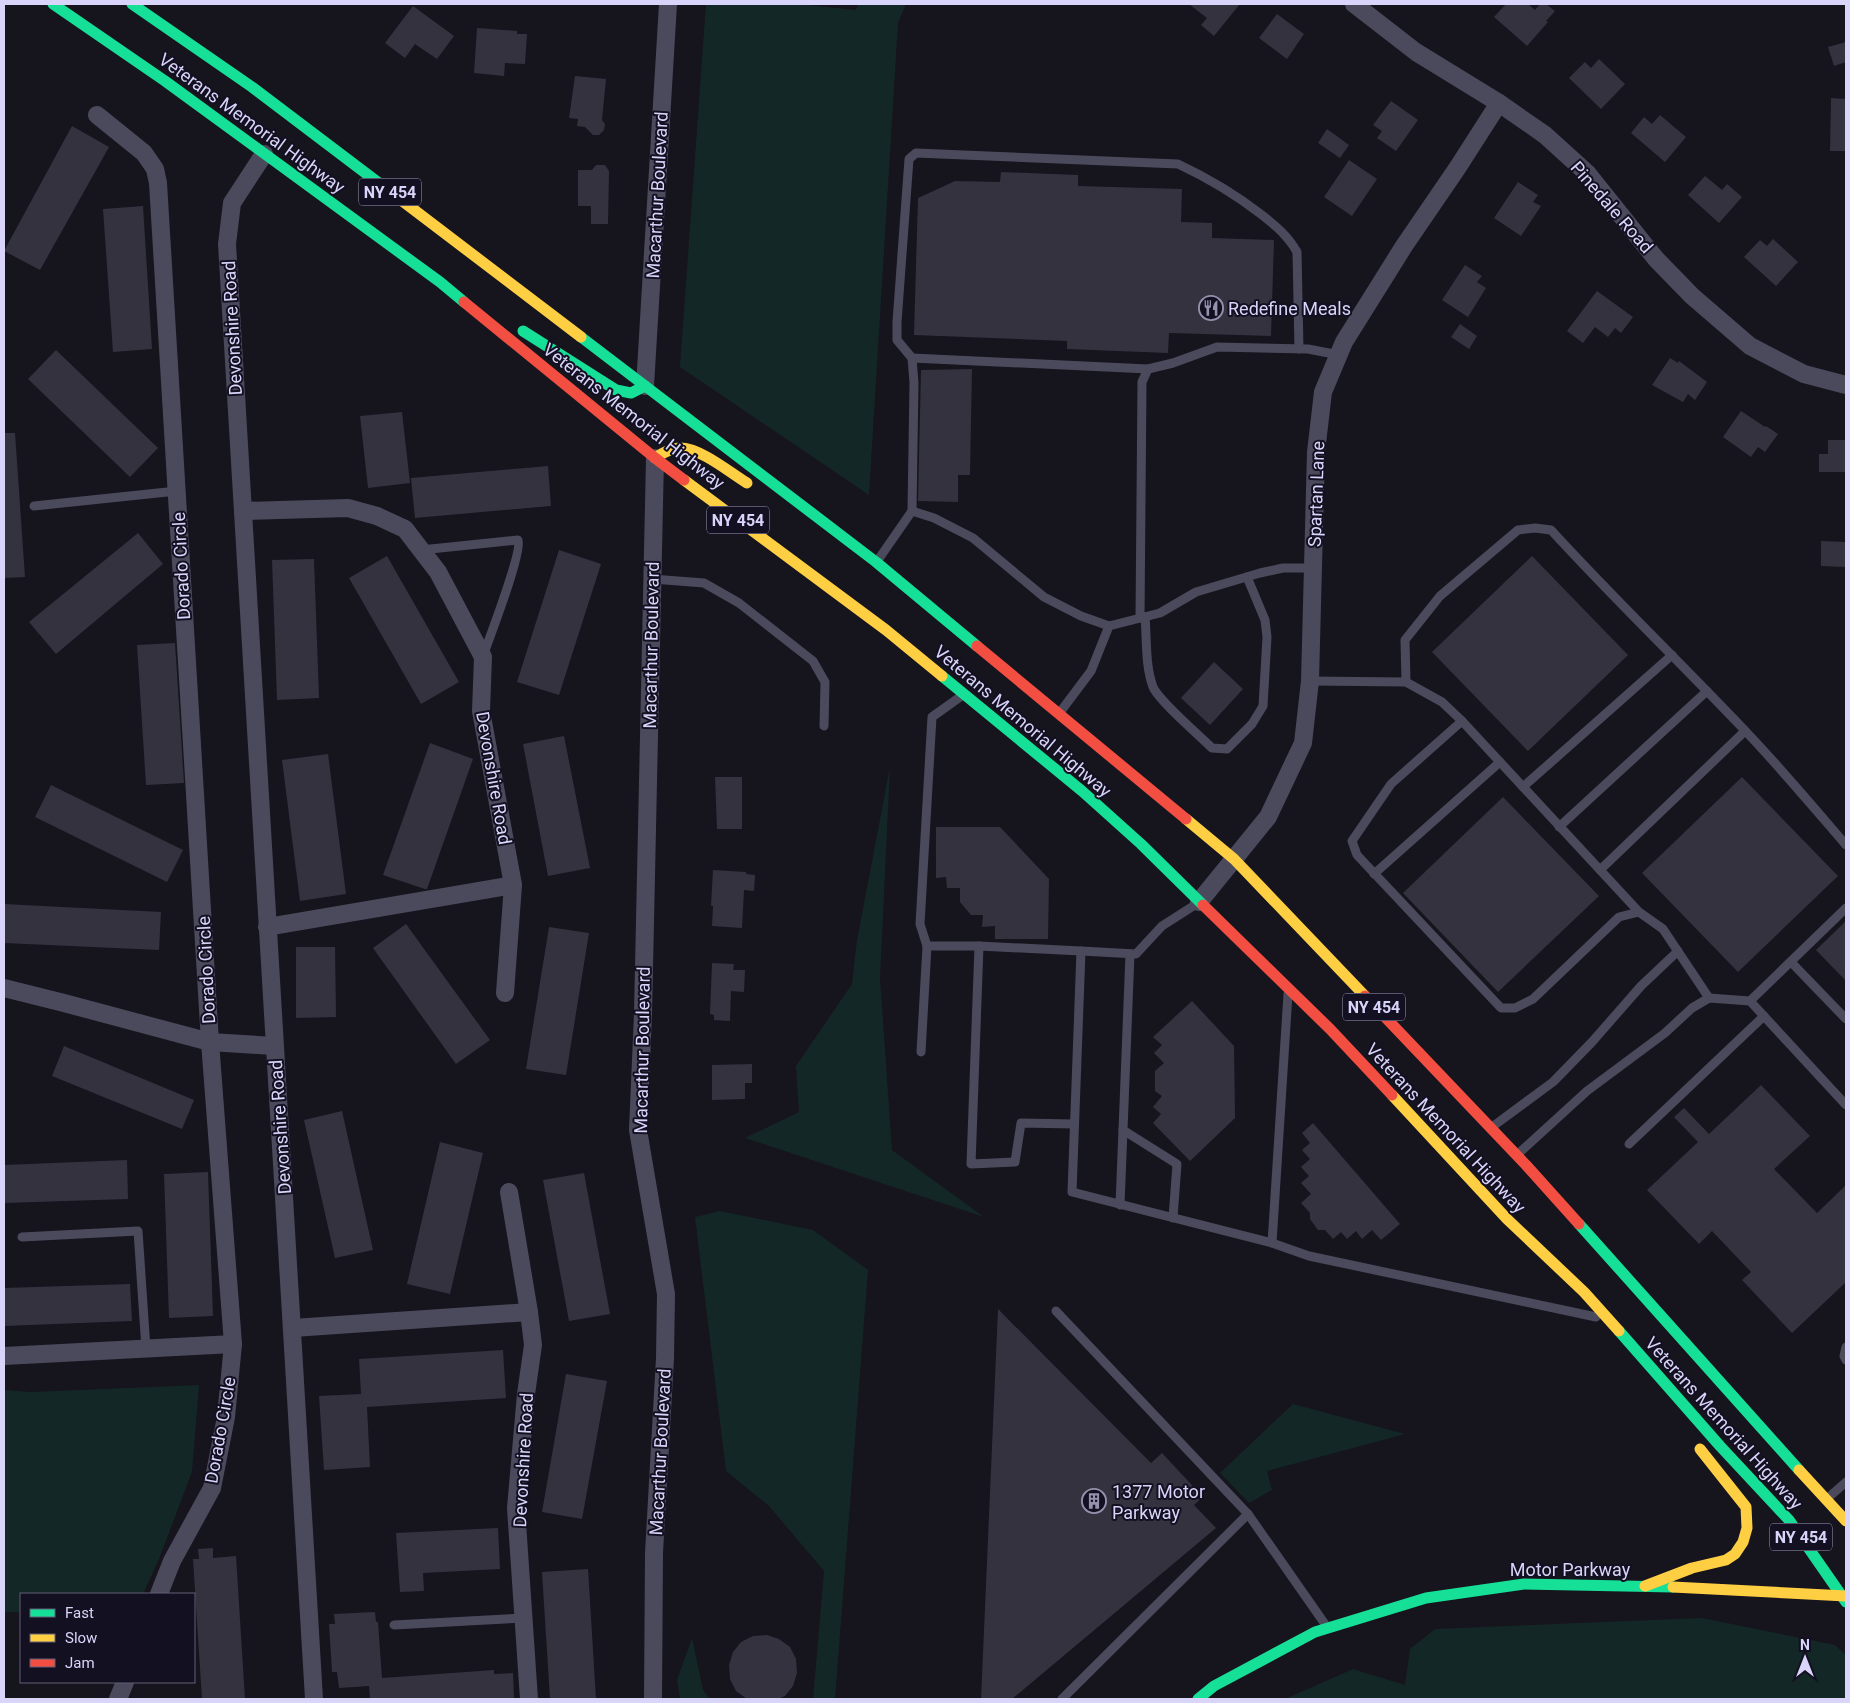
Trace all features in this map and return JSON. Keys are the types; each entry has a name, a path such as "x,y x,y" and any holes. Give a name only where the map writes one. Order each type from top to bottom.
{"main road":[{"name":"Veterans Memorial Highway","path":"53,4 165,81 440,282 655,458 886,630 1082,791 1141,844 1330,1029 1507,1219 1584,1292 1720,1446 1789,1520 1844,1598"},
{"name":"Veterans Memorial Highway","path":"132,4 252,87 876,562 1234,859 1516,1156 1846,1521"},
{"path":"390,245 498,315"},
{"path":"515,326 616,390 627,394 634,393 645,386"},
{"path":"655,458 667,450 680,448 694,450 760,491"},
{"path":"777,501 876,562"},
{"path":"1636,1352 1672,1408"},
{"path":"1645,1586 1700,1566 1729,1558 1738,1552 1745,1537 1749,1518 1746,1507 1693,1440"},
{"name":"Motor Parkway","path":"1198,1699 1214,1686 1315,1632 1426,1598 1524,1584 1645,1586 1844,1598"}],"street":[{"name":"Macarthur Boulevard","path":"645,386 668,4"},
{"name":"Pinedale Road","path":"1354,4 1416,52 1499,103 1545,135 1588,174 1656,259 1692,296 1750,346 1804,374 1846,386"},
{"name":"Spartan Lane","path":"1199,902 1268,817 1303,743 1310,681 1317,444 1323,392 1344,342 1394,262 1499,103"},
{"name":"Dorado Circle","path":"97,115 144,153 154,169 158,183 210,1042 233,1344 226,1417 212,1488 172,1561 159,1593"},
{"name":"Devonshire Road","path":"264,154 232,203 227,244 314,1699"},
{"name":"Macarthur Boulevard","path":"653,1699 654,1553 665,1358 666,1294 638,1130 643,1014 655,458"},
{"path":"243,511 348,508 377,516 405,529 438,572 483,657"},
{"name":"Devonshire Road","path":"483,657 480,711 513,885 505,993"},
{"path":"267,926 513,885"},
{"name":"Dorado Circle","path":"4,988 64,1002 210,1042"},
{"path":"210,1042 274,1046"},
{"name":"Devonshire Road","path":"509,1192 533,1345 526,1394 516,1508 528,1699"},
{"path":"293,1328 529,1312"},
{"path":"4,1356 233,1344"},
{"path":"118,1699 125,1683"}],"lane":[{"path":"876,562 912,511 914,384 912,358 897,340 897,322 909,159 916,153 1178,164 1206,178 1237,196 1290,239 1296,252 1299,349"},
{"path":"912,358 1148,369 1173,363 1217,347 1308,349 1338,355"},
{"path":"1148,369 1142,382 1143,618 1149,670 1154,688 1164,701 1212,748 1227,749 1252,724 1263,706 1267,637 1265,620 1246,577"},
{"path":"34,506 177,491"},
{"path":"912,511 934,518 973,538 1044,597 1081,616 1109,626 1160,613 1196,592 1246,577 1283,568 1313,568"},
{"path":"1406,682 1405,640 1440,596 1518,530 1535,528 1551,530 1603,586 1707,690 1846,845"},
{"path":"421,550 518,540 520,545 483,657"},
{"path":"652,579 704,583 739,604 813,661 825,682 824,726"},
{"path":"1060,713 1091,671 1109,626"},
{"path":"1523,787 1672,655"},
{"path":"1310,681 1406,682 1442,702 1462,720 1639,912 1663,929 1709,998"},
{"path":"1559,827 1707,690"},
{"path":"921,1052 927,946 920,924 932,717 964,694"},
{"path":"1462,720 1391,784 1352,841 1357,855 1374,874 1501,1008 1515,1008 1533,1000 1618,917 1639,912"},
{"path":"1600,870 1745,731"},
{"path":"1374,874 1500,762"},
{"path":"927,946 978,946 1136,954 1162,926 1199,902"},
{"path":"1750,1001 1846,908"},
{"path":"978,946 970,1164 1015,1162 1022,1123 1074,1124"},
{"path":"1081,951 1072,1192 1272,1244 1309,1256 1608,1320"},
{"path":"1491,1129 1553,1082 1592,1042 1641,986 1678,951"},
{"path":"1120,1205 1130,954"},
{"path":"1791,962 1846,1019"},
{"path":"1272,1244 1288,988"},
{"path":"1516,1156 1587,1091 1665,1033 1692,1008 1709,998 1750,1001 1846,1106"},
{"path":"1629,1144 1764,1016"},
{"path":"1123,1130 1177,1164 1173,1218"},
{"path":"22,1237 138,1232 146,1348"},
{"path":"1056,1312 1248,1514 1328,1628"},
{"path":"1846,1346 1844,1356 1846,1360"},
{"path":"1826,1499 1846,1482"},
{"path":"1062,1699 1248,1514"},
{"path":"394,1625 524,1618"}],"green space":[{"path":"706,4 798,4 856,10 858,4 906,4 898,23 869,495 680,367"},
{"path":"890,767 880,978 892,1150 984,1217 745,1138 799,1112 796,1066 852,984 857,940"},
{"path":"720,1211 813,1230 868,1270 835,1699 813,1699 824,1571 769,1506 726,1471 695,1217"},
{"path":"199,1385 192,1472 159,1559 143,1593 20,1593 20,1612 4,1612 4,1390 31,1392"},
{"path":"1293,1404 1405,1434 1267,1471 1272,1490 1249,1503 1220,1473"},
{"path":"1702,1618 1835,1645 1846,1655 1846,1699 1285,1699 1353,1669 1405,1685 1410,1649 1435,1629"},
{"path":"692,1638 703,1690 710,1699 680,1699 677,1680"}],"building":[{"path":"1189,4 1240,4 1214,36 1201,25 1207,18"},
{"path":"1506,4 1528,4 1535,10 1540,4 1546,4 1555,11 1527,46 1494,17"},
{"path":"413,6 454,36 437,59 415,44 405,58 385,43"},
{"path":"1277,14 1304,34 1287,59 1259,38"},
{"path":"477,28 517,31 517,34 527,34 525,64 505,63 504,76 474,73"},
{"path":"1846,42 1846,62 1834,66 1828,47"},
{"path":"1599,59 1625,84 1601,109 1569,78 1585,62 1591,68"},
{"path":"575,76 606,79 602,120 605,124 604,130 599,135 593,135 585,127 577,126 578,119 569,118"},
{"path":"1831,98 1846,99 1846,151 1830,151"},
{"path":"1391,101 1418,120 1396,151 1377,138 1382,131 1373,125"},
{"path":"1660,115 1686,137 1665,162 1631,133 1644,117 1652,124"},
{"path":"72,126 109,147 40,270 4,251"},
{"path":"1327,129 1349,145 1340,158 1318,143"},
{"path":"1349,160 1377,179 1352,216 1324,197"},
{"path":"596,165 605,165 609,171 608,224 591,224 591,206 578,206 578,170 592,170"},
{"path":"1001,172 1078,175 1078,186 1182,189 1181,222 1212,223 1212,238 1274,240 1271,336 1169,333 1168,353 1067,349 1067,341 914,335 918,198 955,181 1000,182"},
{"path":"1705,176 1722,190 1727,184 1742,197 1719,223 1688,195"},
{"path":"1518,182 1538,195 1533,202 1541,206 1521,236 1494,218"},
{"path":"143,206 152,349 113,352 103,209"},
{"path":"1773,239 1798,262 1776,286 1744,257 1760,240 1767,246"},
{"path":"1465,265 1482,276 1477,282 1486,288 1468,317 1442,300"},
{"path":"1597,291 1633,317 1621,333 1615,328 1608,337 1595,327 1583,343 1567,331"},
{"path":"1460,324 1477,336 1469,349 1451,337"},
{"path":"56,350 158,448 130,477 28,379"},
{"path":"1670,358 1678,363 1679,361 1707,382 1695,400 1688,394 1683,402 1652,385"},
{"path":"972,369 970,475 958,475 958,502 918,501 921,370"},
{"path":"1741,411 1778,434 1765,452 1758,447 1751,457 1723,437"},
{"path":"402,412 410,483 368,488 360,416"},
{"path":"4,433 15,433 25,577 4,578"},
{"path":"1828,440 1846,440 1846,472 1819,472 1819,454 1828,454"},
{"path":"548,466 551,506 415,518 411,478"},
{"path":"138,533 163,564 56,654 29,622"},
{"path":"1821,541 1846,542 1846,567 1821,566"},
{"path":"559,550 601,564 559,695 517,682"},
{"path":"387,556 459,682 421,704 349,578"},
{"path":"1532,556 1628,655 1528,751 1432,652"},
{"path":"314,559 319,698 277,700 272,560"},
{"path":"175,643 184,783 146,785 137,645"},
{"path":"1214,662 1243,689 1210,725 1181,698"},
{"path":"564,736 590,868 548,876 523,744"},
{"path":"430,743 473,759 427,889 425,889 383,875"},
{"path":"328,754 346,894 300,901 282,760"},
{"path":"715,777 742,777 742,829 717,829"},
{"path":"1742,777 1838,876 1738,972 1642,873"},
{"path":"51,785 183,850 167,882 35,817"},
{"path":"1503,797 1599,896 1498,992 1403,893"},
{"path":"936,827 1000,827 1049,879 1048,939 995,939 995,926 982,927 983,915 971,915 960,902 960,888 947,888 946,877 936,878"},
{"path":"713,870 746,872 746,874 755,875 754,891 744,890 742,928 712,926"},
{"path":"4,904 161,912 159,950 4,943"},
{"path":"1846,921 1846,981 1816,950"},
{"path":"406,924 490,1040 456,1064 373,948"},
{"path":"549,927 589,933 566,1075 526,1069"},
{"path":"296,947 335,947 336,1017 296,1018"},
{"path":"712,963 734,964 733,970 745,970 744,992 731,991 730,1021 714,1020 714,1015 710,1014"},
{"path":"1192,1001 1234,1046 1235,1118 1190,1161 1153,1123 1161,1114 1153,1107 1162,1096 1155,1091 1155,1071 1164,1063 1154,1053 1162,1045 1153,1037"},
{"path":"64,1046 194,1100 182,1129 52,1076"},
{"path":"752,1064 752,1083 745,1083 745,1099 712,1100 712,1065"},
{"path":"1761,1085 1810,1136 1774,1169 1817,1213 1846,1185 1846,1282 1792,1333 1742,1280 1751,1272 1712,1231 1699,1244 1647,1190 1698,1142 1674,1117 1684,1108 1709,1134"},
{"path":"342,1111 373,1250 335,1258 304,1120"},
{"path":"1313,1123 1400,1224 1381,1240 1372,1230 1362,1239 1356,1231 1347,1239 1341,1232 1333,1239 1325,1230 1318,1230 1310,1219 1310,1213 1301,1203 1311,1194 1301,1183 1309,1176 1301,1167 1310,1159 1302,1150 1310,1143 1302,1133"},
{"path":"440,1142 483,1153 450,1294 407,1284"},
{"path":"127,1160 128,1199 4,1203 4,1165"},
{"path":"208,1172 213,1316 169,1318 164,1174"},
{"path":"584,1173 610,1314 569,1321 543,1180"},
{"path":"130,1284 132,1321 4,1326 4,1288"},
{"name":"1377 Motor Parkway","path":"998,1309 1151,1463 1162,1453 1203,1497 1194,1505 1216,1528 1012,1699 981,1699"},
{"path":"503,1350 506,1398 367,1407 370,1467 324,1470 319,1396 361,1394 359,1359"},
{"path":"566,1374 607,1381 582,1519 542,1512"},
{"path":"498,1528 500,1569 423,1573 424,1591 400,1592 396,1533"},
{"path":"213,1548 213,1558 236,1556 245,1699 202,1699 193,1559 199,1559 198,1549"},
{"path":"588,1569 596,1699 550,1699 542,1572"},
{"path":"375,1612 376,1622 378,1622 382,1678 494,1670 494,1674 513,1673 514,1699 370,1699 369,1686 339,1688 337,1672 332,1672 329,1624 335,1624 334,1614"},
{"path":"767,1635 779,1639 790,1647 796,1659 797,1673 793,1686 785,1696 778,1699 747,1699 736,1691 730,1679 729,1665 733,1652 741,1642 753,1636"}],"traffic: fast":[{"path":"53,4 165,81 440,282 464,302"},
{"path":"132,4 252,87 388,190"},
{"path":"523,331 616,390 631,393 645,386"},
{"path":"581,337 876,562 977,646"},
{"path":"942,676 1082,791 1141,844 1203,905"},
{"path":"1579,1224 1799,1470"},
{"path":"1619,1331 1720,1446 1789,1520 1846,1602"},
{"path":"1198,1699 1214,1686 1315,1632 1426,1598 1524,1584 1673,1587"}],"traffic: slow":[{"path":"388,190 581,337"},
{"path":"655,458 674,449 689,449 698,452 747,483"},
{"path":"684,480 886,630 942,676"},
{"path":"1186,819 1234,859 1365,996"},
{"path":"1392,1095 1507,1219 1584,1292 1619,1331"},
{"path":"1645,1586 1692,1568 1726,1560 1735,1554 1743,1542 1747,1528 1746,1507 1700,1449"},
{"path":"1799,1470 1846,1521"},
{"path":"1673,1587 1846,1596"}],"traffic: jam":[{"path":"464,302 684,480"},
{"path":"977,646 1186,819"},
{"path":"1203,905 1330,1029 1392,1095"},
{"path":"1365,996 1526,1165 1579,1224"}],"place":[{"name":"Redefine Meals","path":"1211,308"},
{"name":"1377 Motor Parkway","path":"1094,1501"}]}
